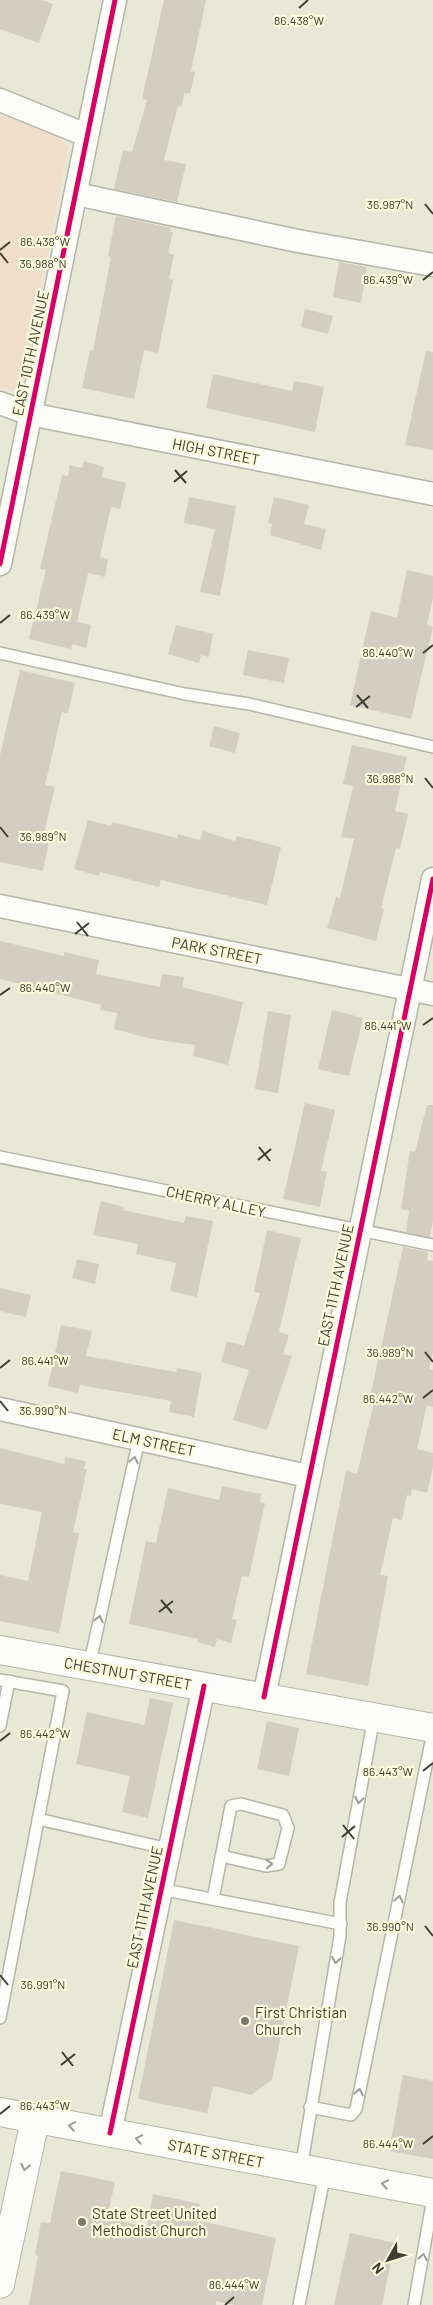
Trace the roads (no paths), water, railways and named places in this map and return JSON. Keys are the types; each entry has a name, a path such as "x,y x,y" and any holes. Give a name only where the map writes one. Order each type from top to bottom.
{"street":[{"name":"EAST 10TH AVENUE","path":"0,564 115,0"},
{"path":"0,100 86,135"},
{"path":"76,194 298,241 433,265"},
{"name":"HIGH STREET","path":"0,404 30,414 433,494"},
{"name":"EAST 11TH AVENUE","path":"264,1697 308,1476 433,879"},
{"name":"PARK STREET","path":"0,906 433,994"},
{"name":"ELM STREET","path":"0,1409 308,1476"},
{"name":"CHESTNUT STREET","path":"0,1650 374,1717 433,1730"},
{"name":"EAST 11TH AVENUE","path":"110,2133 204,1686"},
{"name":"STATE STREET","path":"0,2112 433,2193"},
{"path":"0,2284 35,2120"}],"lane":[{"path":"0,653 185,694 249,704 433,747"},
{"name":"CHERRY ALLEY","path":"0,1157 433,1245"},
{"path":"89,1667 139,1439"},
{"path":"0,1726 4,1680 63,1691 0,2018"},
{"path":"299,2305 313,2171 310,2106 340,1936 340,1902 374,1717"},
{"path":"310,2106 351,2115 356,2109 433,1730"},
{"path":"213,1899 221,1856 231,1806 241,1804 283,1815 288,1828 279,1864 266,1866 221,1856"},
{"path":"38,1819 169,1849"},
{"path":"160,1889 341,1924"},
{"path":"414,2305 433,2198"}],"place":[{"name":"First Christian Church","path":"245,2021"},
{"name":"State Street United Methodist Church","path":"82,2222"}]}
